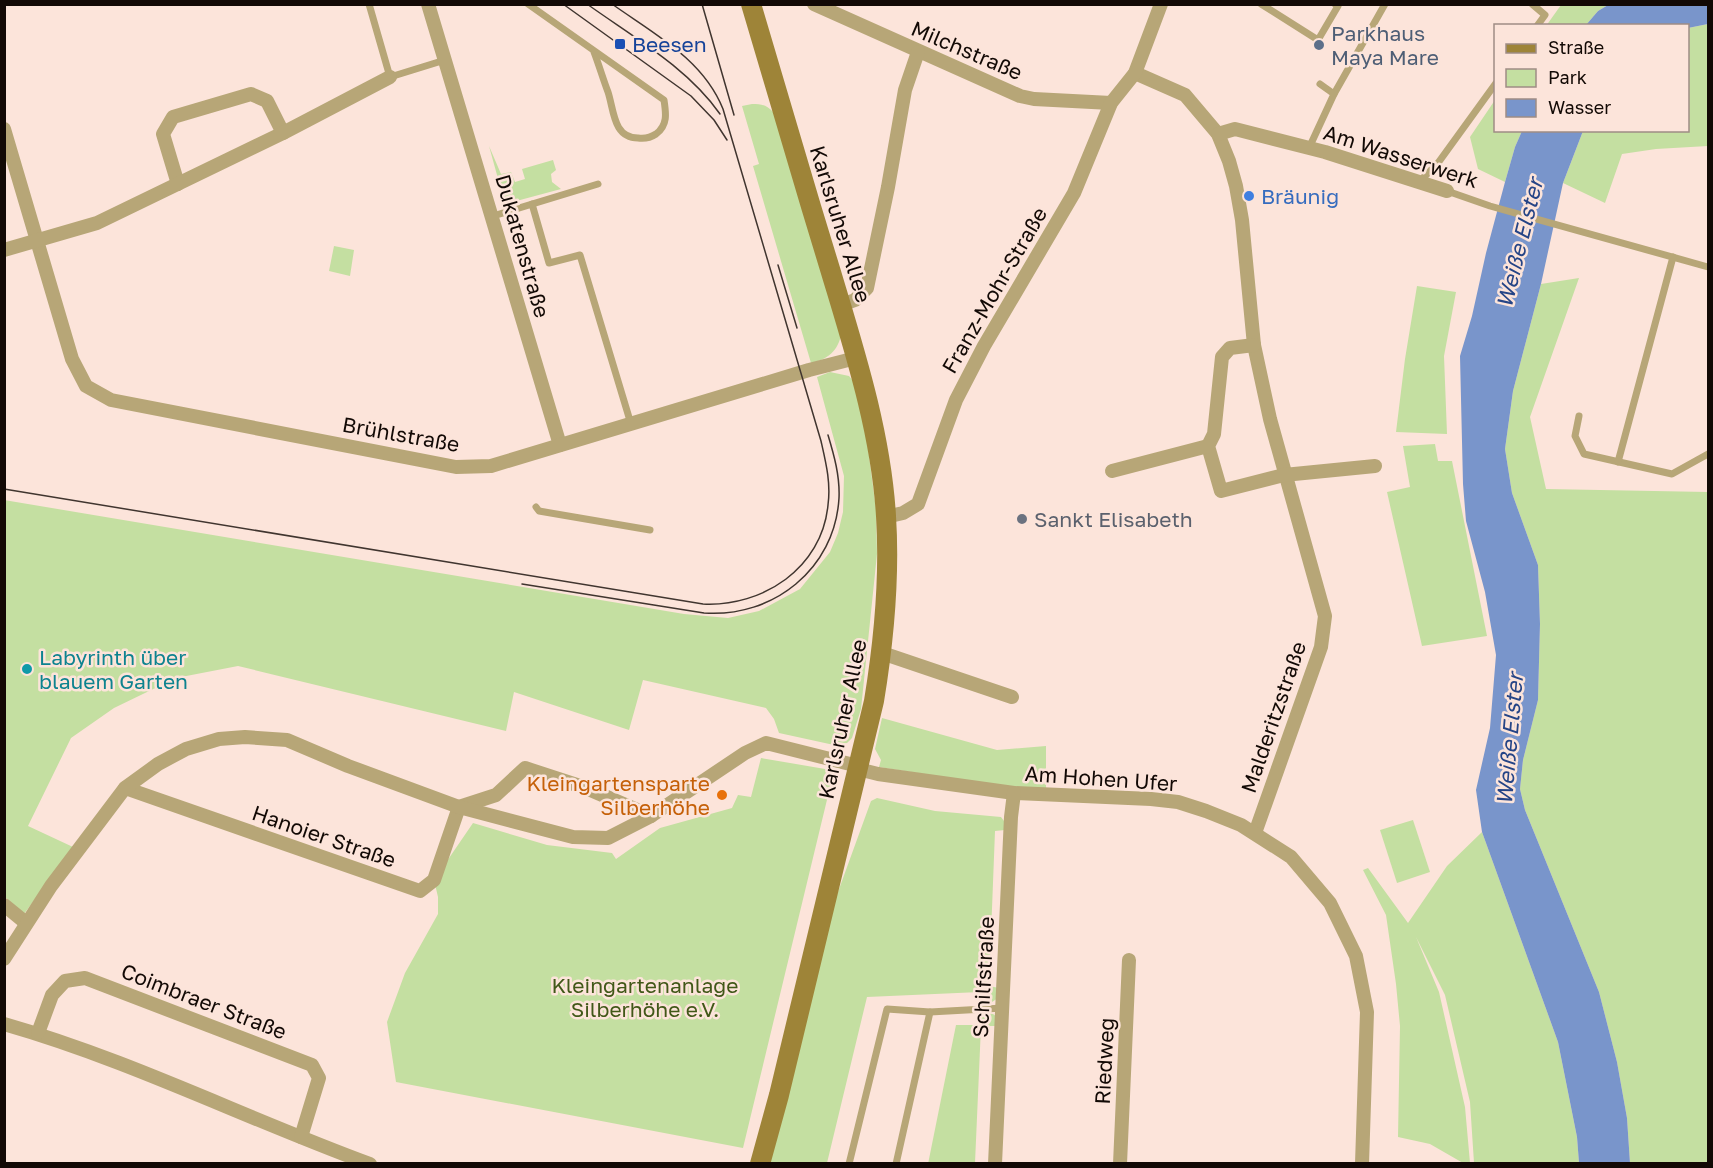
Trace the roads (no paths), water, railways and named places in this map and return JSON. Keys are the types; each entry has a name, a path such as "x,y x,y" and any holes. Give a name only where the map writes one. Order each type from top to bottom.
{"street":[{"name":"Dukatenstraße","path":"428,4 560,445"},
{"name":"Karlsruher Allee","path":"751,4 856,358 879,457 886,517 886,608 874,701 779,1095 760,1164"},
{"name":"Milchstraße","path":"814,4 1020,96 1034,99 1111,103"},
{"name":"Franz-Mohr-Straße","path":"886,517 903,513 918,504 956,400 984,346 1074,193 1111,103 1135,73 1161,4"},
{"path":"841,305 855,300 867,288 905,90 918,52"},
{"name":"Malderitzstraße","path":"1135,73 1185,95 1218,134 1229,161 1238,198 1254,345 1284,475 1325,616 1321,647 1255,833"},
{"path":"4,250 98,223 283,133 390,77"},
{"path":"178,184 163,134 173,117 251,94 267,101 283,133"},
{"name":"Brühlstraße","path":"4,129 72,359 87,386 111,400 456,467 491,466 809,370 856,358"},
{"name":"Am Wasserwerk","path":"1218,134 1235,129 1309,148 1447,191"},
{"path":"1254,345 1230,348 1222,357 1214,434 1208,446 1221,491 1284,475 1375,466"},
{"path":"1112,471 1208,446"},
{"path":"882,652 1012,697"},
{"path":"4,959 26,923 125,788 158,764 186,749 219,739 245,737 287,740 348,766 459,807 573,837 608,838 651,816 745,753 766,743 858,768"},
{"path":"459,807 496,795 525,768 586,788 651,816"},
{"name":"Am Hohen Ufer","path":"858,768 878,774 1014,793 1178,802 1206,811 1255,833 1291,857 1330,903 1356,956 1366,1011 1362,1164"},
{"name":"Hanoier Straße","path":"125,788 420,891 434,880 459,807"},
{"name":"Schilfstraße","path":"995,1164 1014,793"},
{"path":"4,905 26,923"},
{"name":"Riedweg","path":"1120,1164 1129,960"},
{"name":"Coimbraer Straße","path":"38,1033 52,994 65,981 85,978 312,1065 319,1078 300,1137"},
{"path":"4,1023 38,1033 168,1082 370,1164"}],"lane":[{"path":"369,4 390,77 445,60"},
{"path":"528,4 664,100 667,118 660,130 650,138 636,139 626,136 617,126 594,52"},
{"path":"1261,4 1318,40 1338,6 1335,4"},
{"path":"1309,148 1334,94 1385,4"},
{"path":"1532,4 1545,15 1538,24"},
{"path":"1320,84 1334,94"},
{"path":"1420,181 1438,163 1494,86"},
{"path":"493,216 598,184"},
{"name":"Am Wasserwerk","path":"1447,191 1490,207 1708,267"},
{"path":"532,204 549,263 580,255 631,424"},
{"path":"1618,462 1673,257"},
{"path":"1579,416 1575,436 1584,454 1672,474 1708,453"},
{"path":"536,507 539,512 650,530"},
{"path":"849,1164 886,1009 930,1012 1002,1008"},
{"path":"896,1164 930,1012"}],"water":[{"path":"1608,5 1708,5 1708,24 1689,28 1689,24 1587,24 1598,11"},
{"name":"Weiße Elster","path":"1522,132 1583,132 1563,183 1541,284 1513,391 1505,449 1512,493 1538,565 1540,624 1538,700 1523,760 1520,789 1525,810 1599,992 1617,1062 1627,1118 1630,1163 1579,1163 1577,1137 1558,1042 1482,832 1476,790 1490,728 1496,655 1485,592 1466,521 1460,356 1515,147"}],"tram line":[{"path":"563,4 691,96 714,120 727,140"},
{"path":"587,4 676,67 707,97 720,114"},
{"path":"4,489 703,604 747,599 767,591 786,579 802,565 823,527 829,497 828,473 821,441 723,109 714,91 690,62 660,37 612,4"},
{"path":"702,4 734,115"},
{"path":"778,265 797,328"},
{"path":"522,584 704,613 729,612 754,607 776,598 796,584 813,567 826,547 835,524 839,482 828,435"}],"place":[{"name":"Beesen","path":"620,44"},
{"name":"Parkhaus Maya Mare","path":"1319,45"},
{"name":"Bräunig","path":"1249,196"},
{"name":"Sankt Elisabeth","path":"1022,519"},
{"name":"Labyrinth über blauem Garten","path":"27,669"},
{"name":"Kleingartensparte Silberhöhe","path":"722,795"}],"park label":[{"name":"Kleingartenanlage Silberhöhe e.V.","path":"645,997"}]}
